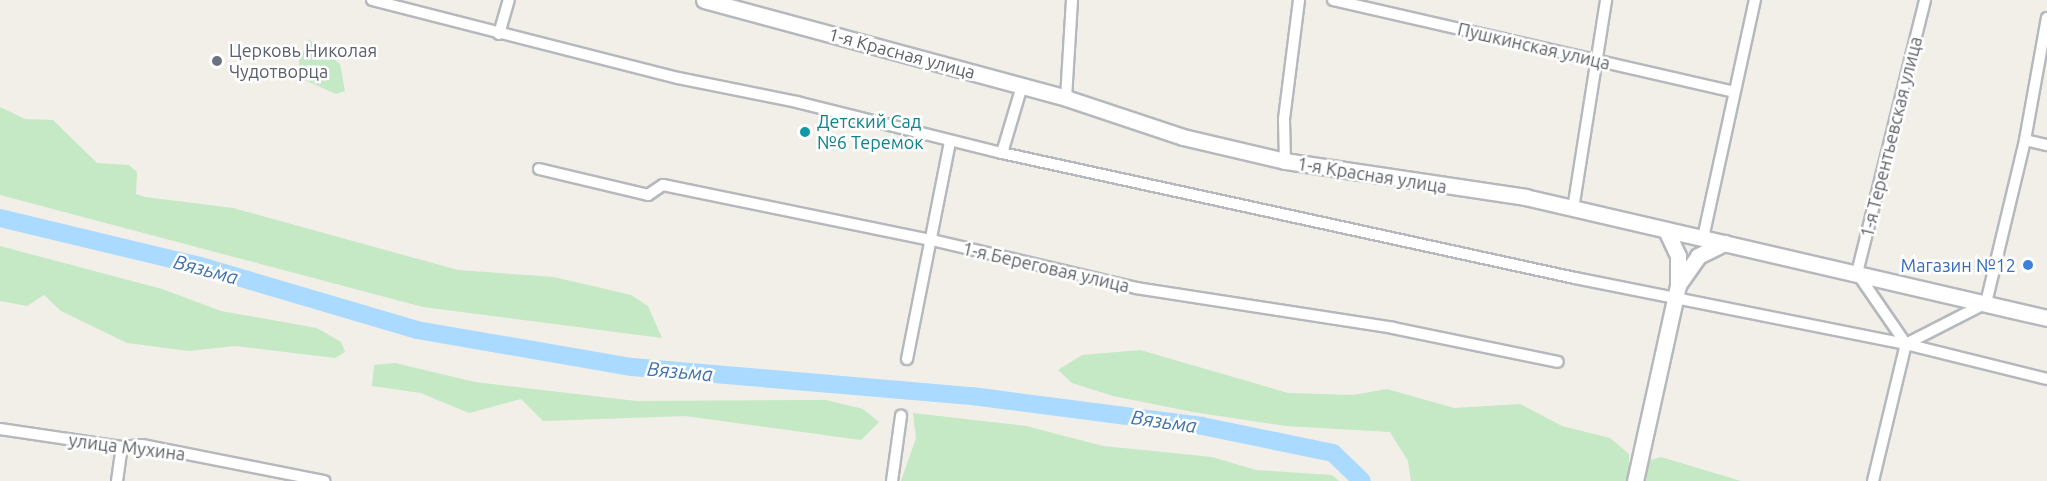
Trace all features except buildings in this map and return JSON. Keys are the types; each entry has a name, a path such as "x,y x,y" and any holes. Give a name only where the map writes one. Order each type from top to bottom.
{"main road":[{"name":"1-я Красная улица","path":"704,0 1066,98 1184,136 1285,161 1525,197 1667,232 1703,238 2047,318"},
{"path":"1635,481 1677,291 1678,256 1667,232"},
{"path":"1677,291 1698,256 1725,243"}],"street":[{"path":"372,0 499,34 950,142 1677,291 2047,379"},
{"path":"499,34 509,0"},
{"path":"1066,98 1072,0"},
{"path":"1285,161 1284,119 1299,0"},
{"name":"Пушкинская улица","path":"1333,0 1734,92"},
{"path":"1573,209 1606,0"},
{"path":"1703,238 1755,0"},
{"name":"1-я Терентьевская улица","path":"1857,273 1925,0"},
{"path":"1906,344 1986,303 2025,140 2047,18"},
{"path":"1002,153 1022,86"},
{"path":"2025,140 2047,146"},
{"path":"907,359 950,142"},
{"name":"1-я Береговая улица","path":"539,170 648,195 663,185 932,240 1136,288 1393,328 1558,362"},
{"path":"1857,273 1906,344 1874,481"},
{"path":"892,481 901,416"},
{"name":"улица Мухина","path":"0,429 122,447 142,445 324,481"},
{"path":"117,481 122,447"}],"green space":[{"path":"309,39 340,64 345,91 336,94 300,78 299,61"},
{"path":"0,107 25,119 53,120 97,163 129,165 137,172 136,194 233,208 458,270 554,277 631,295 648,306 662,338 423,307 0,195"},
{"path":"0,246 162,289 221,311 317,328 341,342 345,352 335,358 235,346 189,351 127,343 61,311 44,295 27,306 0,301"},
{"path":"1140,350 1288,393 1353,395 1387,389 1454,408 1520,404 1562,426 1610,438 1629,454 1629,477 1627,481 1411,481 1408,461 1390,432 1286,426 1193,412 1113,396 1072,383 1058,370 1082,355"},
{"path":"395,363 475,382 636,401 826,400 863,409 879,422 861,440 685,416 543,421 521,399 469,413 421,393 372,386 374,365"},
{"path":"913,413 1026,426 1103,446 1212,457 1256,470 1332,475 1339,481 901,481 916,438"},
{"path":"1661,457 1741,481 1643,481 1643,462"}],"waterway":[{"name":"Вязьма","path":"0,218 200,266 417,330 632,367 972,396 1202,426 1333,453 1362,481"}],"place":[{"name":"Церковь Николая Чудотворца","path":"217,61"},
{"name":"Детский Сад №6 Теремок","path":"805,132"},
{"name":"Магазин №12","path":"2028,265"}]}
